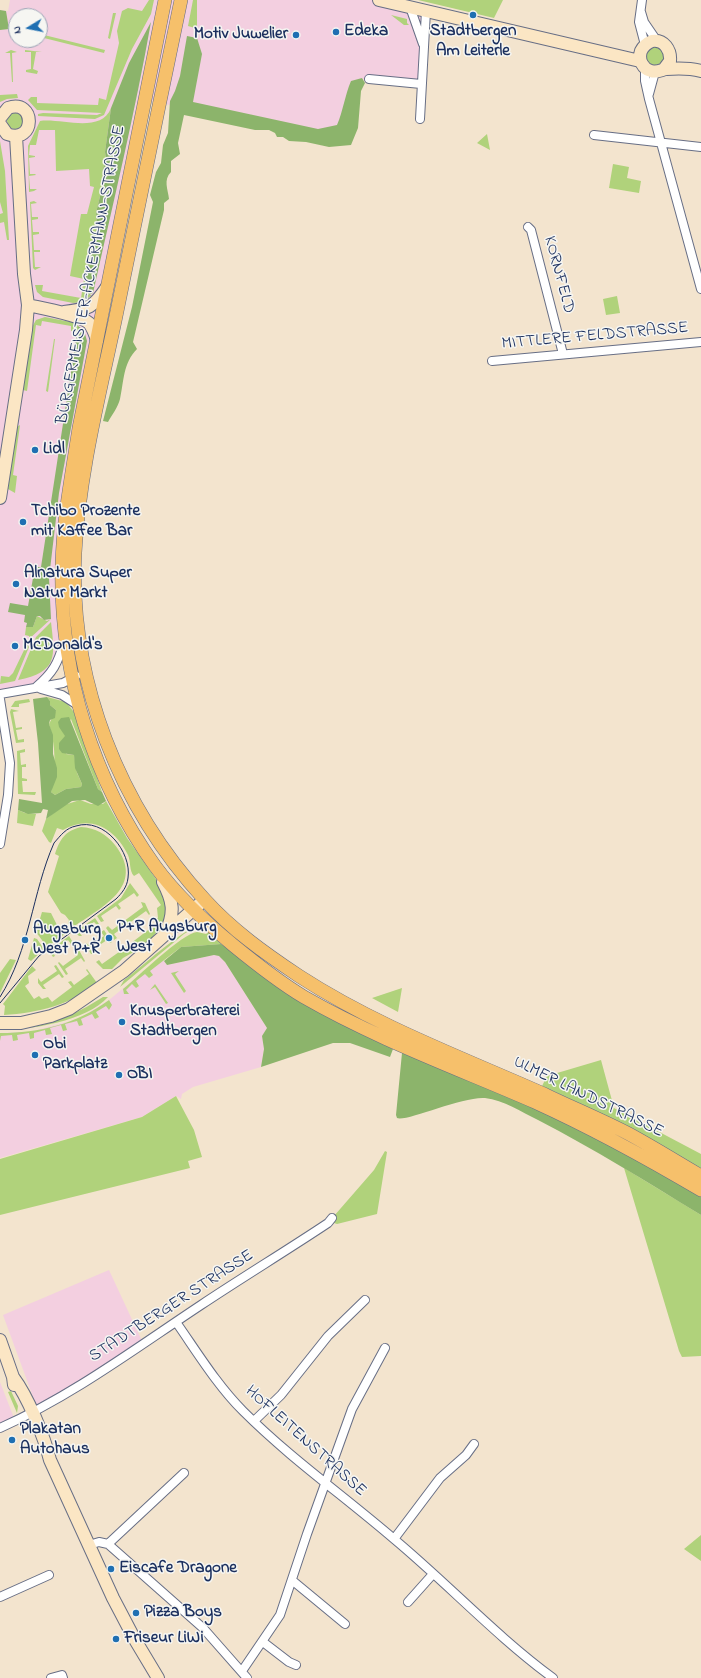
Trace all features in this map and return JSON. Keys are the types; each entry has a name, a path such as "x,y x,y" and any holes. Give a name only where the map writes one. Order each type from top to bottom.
{"main road":[{"name":"BÜRGERMEISTER-ACKERMANN-STRASSE","path":"165,0 79,428 65,528 62,584 66,637 79,706 87,734 109,788 126,821 156,867 193,909 250,959 302,996 399,1044 538,1104 621,1143 701,1190"},
{"name":"BÜRGERMEISTER-ACKERMANN-STRASSE","path":"181,1 82,487 75,555 75,590 77,620 84,669 98,718 128,790 144,820 169,856 204,900 242,935 266,954 304,979 401,1030"},
{"name":"ULMER LANDSTRASSE","path":"401,1030 457,1057 543,1094 629,1134 701,1176"}],"street":[{"path":"379,0 668,65 671,55 669,49 664,44 657,41 644,22 640,9"},
{"path":"642,0 640,9 640,26 649,61"},
{"path":"410,7 421,35 423,45 420,119"},
{"path":"421,35 426,11"},
{"path":"657,41 649,61 645,81 701,289"},
{"path":"671,55 696,70"},
{"path":"649,61 696,70"},
{"path":"369,79 421,84"},
{"path":"0,118 4,110 12,106 24,110 29,118 28,128 25,132 16,136 7,134 0,124"},
{"path":"594,135 701,147"},
{"path":"0,498 26,330 28,306 24,274 16,136"},
{"name":"KORNFELD","path":"528,227 531,230 563,354"},
{"path":"60,312 82,310 92,306 109,284"},
{"path":"28,306 60,312 88,322 93,329 97,340"},
{"name":"MITTLERE FELDSTRASSE","path":"492,362 563,354 701,342"},
{"path":"36,688 57,666 66,637"},
{"path":"0,694 63,683 73,678 84,669"},
{"path":"36,688 62,695 79,706"},
{"path":"0,699 10,763 8,795 0,844"},
{"path":"156,867 171,896 172,906 170,923 164,935"},
{"path":"0,1023 21,1023 51,1016 69,1009 124,971 204,900"},
{"name":"STADTBERGER STRASSE","path":"0,1428 28,1415 95,1375 237,1281 285,1252 328,1223 332,1218"},
{"path":"254,1422 280,1395 328,1336 365,1300"},
{"name":"HOFLEITENSTRASSE","path":"176,1322 216,1379 254,1422 325,1483 394,1539 497,1634 553,1678"},
{"path":"0,1340 13,1377 21,1387 28,1415 47,1448 50,1460 122,1617 158,1678"},
{"path":"242,1671 264,1642 280,1615 352,1409 385,1348"},
{"path":"394,1539 440,1478 466,1455 474,1444"},
{"path":"108,1544 184,1473"},
{"path":"89,1545 99,1542 108,1544 188,1614 247,1678"},
{"path":"408,1602 433,1574"},
{"path":"0,1596 49,1575"},
{"path":"292,1581 345,1624"},
{"path":"264,1642 289,1662 296,1665"},
{"path":"51,1678 62,1675 63,1678"}],"shaded area":[{"path":"10,0 379,0 426,11 421,84 369,79 360,80 350,143 146,100 79,428 61,653 36,688 0,694 0,10 8,11 8,48 48,48 48,8 9,8"},
{"path":"214,955 219,956 225,962 267,1028 262,1036 264,1049 261,1067 193,1087 182,1094 181,1099 176,1096 142,1117 0,1158 0,1033 29,1032 78,1019 109,1000 161,957 167,965"},
{"path":"109,1270 142,1341 40,1407 36,1405 3,1315"},
{"path":"0,1382 14,1418 0,1424"}],"green space":[{"path":"149,0 154,0 151,14 132,49 104,115 95,119 38,116 38,114 43,113 97,115 102,113 37,110 28,100 31,97 37,97 37,103 98,105 99,98 106,100 119,43 117,31 122,11 128,8 142,11"},
{"path":"193,0 197,0 197,37 194,36 195,28 188,26"},
{"path":"418,0 503,0 494,18"},
{"path":"0,10 6,11 8,29 0,30"},
{"path":"113,13 116,13 110,39 108,38"},
{"path":"391,15 407,19 407,23 409,25 404,25"},
{"path":"151,22 131,124 93,293 89,295 85,289 87,266 91,257 97,226 96,213 102,188 111,108 129,63"},
{"path":"48,36 105,50 104,53 48,39"},
{"path":"187,36 197,38 202,54 193,102 318,129 337,125 351,81 362,78 365,83 361,91 358,128 351,145 329,147 306,142 289,141 283,137 277,137 275,133 269,130 255,130 184,115 178,143 180,154 171,161 171,172 167,178 169,199 164,203 164,210 133,342 137,349 129,360 123,379 118,405 108,422 103,421 132,307 153,202 150,195 156,172 161,163 163,145 168,133 170,101 180,76"},
{"path":"651,47 659,47 664,52 662,63 659,65 651,65 646,60 646,52"},
{"path":"11,50 17,52 12,53 13,82 10,53 5,53"},
{"path":"25,50 42,52 36,52 33,69 38,71 37,74 26,72 26,70 31,69 31,52 25,52"},
{"path":"17,94 18,98 7,99 0,102 0,95"},
{"path":"111,108 102,188 96,213 97,226 91,257 87,266 85,289 89,295 92,295 83,302 73,303 43,297 37,292 35,285 43,285 42,291 81,298 84,279 70,276 81,214 87,214 94,187 90,186 89,169 56,171 55,130 39,130 36,145 30,145 29,155 35,156 29,158 30,174 36,175 29,176 30,189 37,189 29,192 28,146 40,121 90,123 99,121 106,116"},
{"path":"12,113 18,113 23,118 21,127 18,129 12,129 7,124 7,118"},
{"path":"487,134 490,150 477,143"},
{"path":"0,141 5,171 9,240 7,240 4,222 0,223 0,214 3,213 0,202"},
{"path":"613,164 629,167 627,178 641,181 639,193 609,188"},
{"path":"34,201 37,203 31,204 32,217 38,217 38,219 32,220 33,232 39,232 39,234 33,235 34,250 40,250 40,252 34,252 35,267 41,267 35,270 33,268 30,202"},
{"path":"617,296 620,313 606,315 603,299"},
{"path":"45,317 76,323 78,326 78,332 71,331 71,326 42,321 41,326 36,325 27,391 23,390 31,329 36,320"},
{"path":"78,326 84,330 87,341 59,493 49,578 51,619 44,620 40,616 37,616 33,627 26,627 27,623 24,622 25,615 8,612 10,603 28,606 35,567 41,567"},
{"path":"55,339 48,392 46,391"},
{"path":"20,425 13,475 17,476 15,493 8,489 17,427"},
{"path":"37,616 47,621 51,619 29,639 29,636 25,635 26,627 33,627"},
{"path":"51,622 53,654 51,661 41,672 31,677 18,680 36,637"},
{"path":"27,644 29,647 15,681 0,684 1,676 9,677 13,673"},
{"path":"47,697 66,702 74,712 102,792 98,789 71,719 63,732 66,736 63,740 66,754 74,755 77,773 82,784 81,787 66,789 55,795 51,792 54,775 54,758 53,741 49,724 56,710 50,705 50,701"},
{"path":"47,697 50,701 50,705 56,710 55,718 50,720 49,724 53,735 53,754 57,768 57,777 51,792 55,795 66,789 81,787 82,784 75,768 74,755 62,753 59,749 59,743 65,736 59,727 58,722 61,718 69,717 98,789 102,792 106,801 98,806 85,800 72,801 46,819 48,810 43,809 41,813 28,814 18,810 19,799 42,803 33,699"},
{"path":"29,699 30,702 19,704 19,707 11,707 15,701"},
{"path":"11,709 19,711 13,712 16,728 22,727 22,729 16,730 18,740 24,739 24,742 16,743 10,712"},
{"path":"25,749 25,752 20,753 21,765 26,764 26,767 22,767 22,778 27,779 27,781 22,781 23,792 36,792 35,795 18,794 17,751"},
{"path":"80,800 91,804 103,804 106,801 127,838 163,889 167,901 165,922 146,945 123,958 112,969 103,969 96,962 99,960 102,964 119,952 116,948 118,946 122,950 156,924 154,920 158,918 157,908 161,905 139,873 134,876 132,874 130,861 123,846 116,837 101,826 83,823 73,825 63,830 57,828 51,843 49,842 42,831 46,819 64,805"},
{"path":"18,810 25,813 36,814 33,826 17,823"},
{"path":"81,827 96,830 112,841 124,860 126,873 123,884 107,904 72,928 68,923 69,920 61,913 48,892 59,856 55,854 61,840 67,833"},
{"path":"130,883 139,895 137,897 134,893 118,904 121,908 119,910 116,906 101,916 104,921 101,922 97,916 121,898"},
{"path":"141,902 145,903 150,914 149,915 146,911 114,934 117,938 114,940 106,928 108,926 112,930 143,907"},
{"path":"42,912 51,913 58,927 62,927 66,933 47,947 36,932"},
{"path":"95,918 99,924 97,925 94,922 79,932 82,936 79,936 75,932"},
{"path":"196,927 204,929 192,929"},
{"path":"192,929 120,987 124,980 160,950"},
{"path":"104,930 112,942 110,943 107,940 92,950 95,954 91,954 86,946 86,943 90,946 104,936 101,932"},
{"path":"197,932 206,934 209,932 221,944 181,947 150,971 153,975 149,978 145,974 136,981 139,986 136,988 132,984 126,990 129,994 124,994 123,989 160,957 181,940"},
{"path":"69,936 72,941 71,944 68,940 52,951 55,956 53,957 49,951"},
{"path":"34,938 37,939 44,949 31,961 28,959"},
{"path":"221,944 360,1033 393,1049 390,1057 350,1043 333,1043 261,1067 264,1049 262,1036 267,1028 225,962 219,956 214,955 167,965 164,961 181,947"},
{"path":"75,950 79,950 85,961 84,962 81,958 65,969 68,974 66,975 58,963 59,962 63,966 78,955"},
{"path":"10,959 16,960 0,993 0,973"},
{"path":"56,965 64,977 62,978 59,974 43,985 46,989 43,989 38,983 38,978 41,982 57,971 54,966"},
{"path":"32,966 36,970 28,976 29,983 25,986 34,999 39,996 42,999 48,997 52,1002 72,987 68,982 71,981 74,985 89,974 86,970 87,969 97,983 76,997 54,1006 42,1010 4,1015 5,1006 3,1004"},
{"path":"179,971 175,974 186,991 184,993 171,973"},
{"path":"155,984 168,1003 166,1004 155,987 150,990"},
{"path":"402,988 398,1012 372,998"},
{"path":"103,997 108,997 99,1005 73,1018 32,1027 61,1019"},
{"path":"109,1000 112,1005 109,1010 106,1006 96,1012 99,1017 95,1019 92,1014 81,1019 83,1025 79,1026 77,1021 65,1024 67,1030 63,1031 61,1025 50,1028 52,1034 46,1035 45,1030 34,1033 34,1038 30,1039 29,1033 17,1035 18,1040 13,1041 12,1035 1,1036 0,1041 0,1033 15,1033 57,1026 84,1015"},
{"path":"26,1028 12,1030 0,1030"},
{"path":"402,1053 484,1085 576,1126 701,1193 701,1215 580,1142 499,1101 485,1098 475,1098 411,1116 397,1118 396,1115"},
{"path":"601,1060 614,1108 701,1154 701,1169 604,1115 542,1086 547,1076"},
{"path":"176,1096 194,1130 202,1157 188,1161 190,1168 0,1215 0,1159 142,1117"},
{"path":"385,1151 387,1152 377,1214 337,1224 334,1223 334,1216 374,1170"},
{"path":"624,1168 701,1215 701,1356 682,1357 679,1351"},
{"path":"11,1391 18,1406 17,1413 8,1392"},
{"path":"701,1535 701,1561 684,1549"}],"tram line":[{"path":"0,997 18,960 40,882 54,843 66,830 76,826 86,825 96,827 106,832 121,848 126,858 128,878 124,890 116,899 39,956 0,1003"}],"place":[{"name":"Stadtbergen Am Leiterle","path":"473,15"},
{"name":"Edeka","path":"336,32"},
{"name":"Motiv Juwelier","path":"296,35"},
{"name":"Lidl","path":"35,450"},
{"name":"Tchibo Prozente mit Kaffee Bar","path":"23,522"},
{"name":"Alnatura Super Natur Markt","path":"16,584"},
{"name":"McDonald's","path":"15,646"},
{"name":"P+R Augsburg West","path":"109,938"},
{"name":"Augsburg West P+R","path":"25,940"},
{"name":"Knusperbraterei Stadtbergen","path":"122,1022"},
{"name":"Obi Parkplatz","path":"35,1055"},
{"name":"OBI","path":"119,1075"},
{"name":"Plakatan Autohaus","path":"12,1440"},
{"name":"Eiscafe Dragone","path":"111,1569"},
{"name":"Pizza Boys","path":"136,1613"},
{"name":"Friseur LiWi","path":"116,1639"}]}
